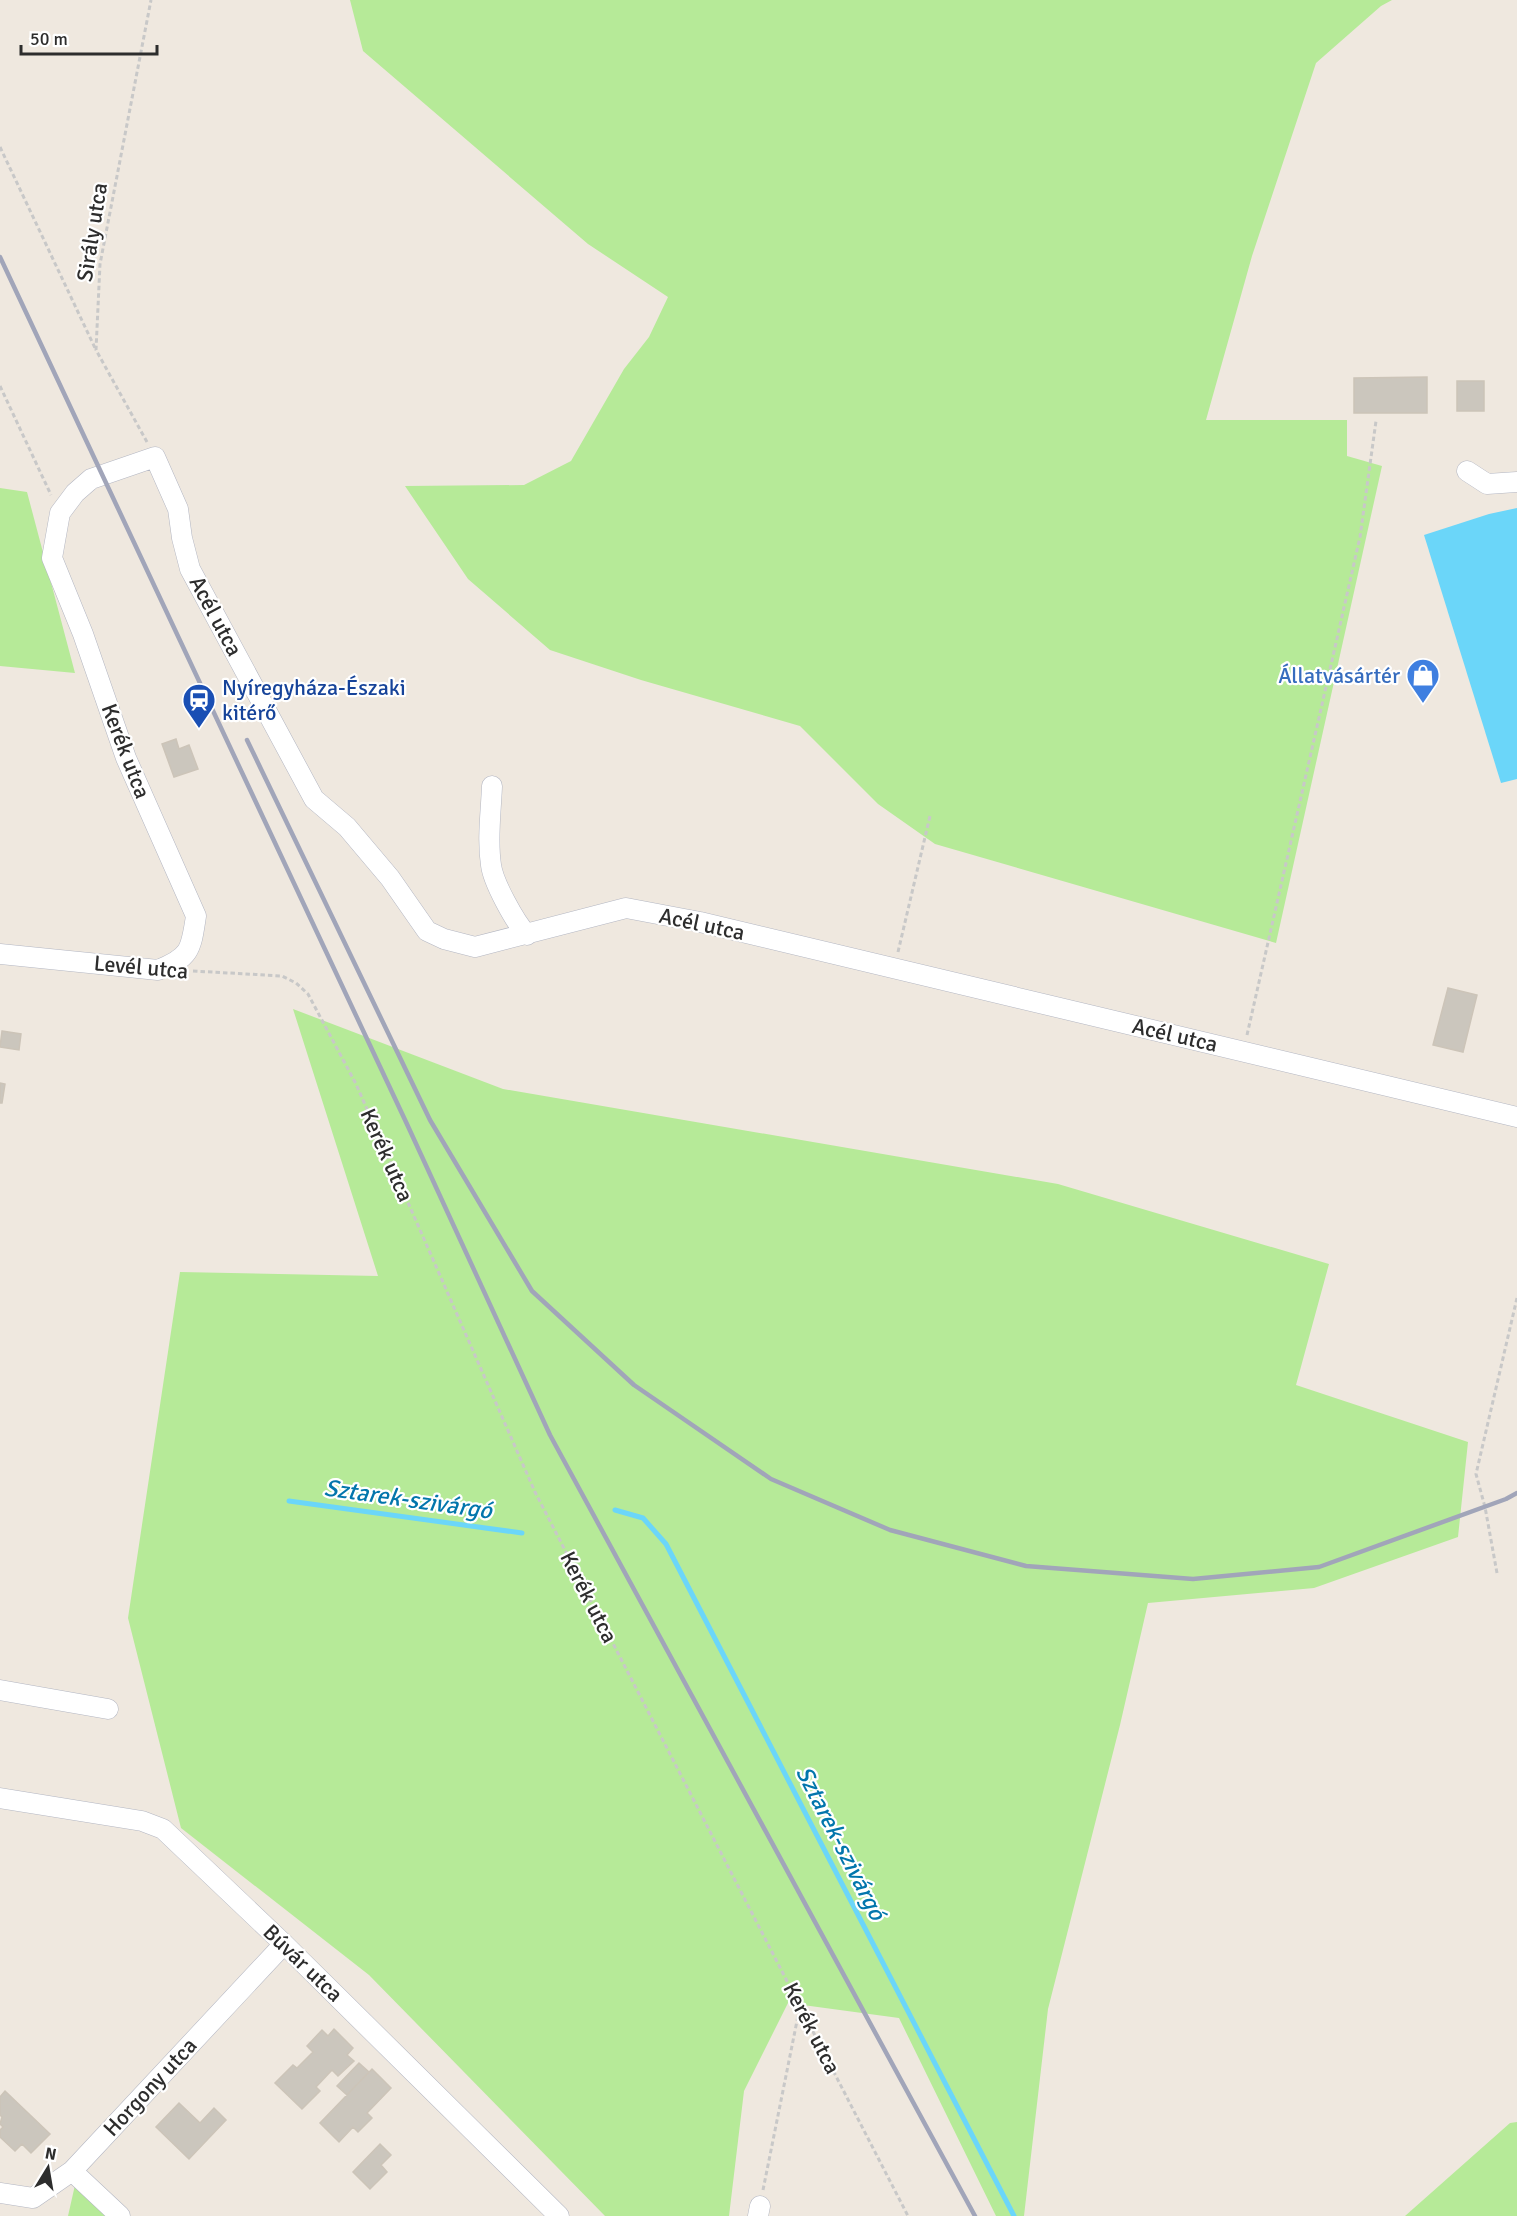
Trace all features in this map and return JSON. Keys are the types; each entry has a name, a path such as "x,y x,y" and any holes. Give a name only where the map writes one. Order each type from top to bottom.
{"street":[{"name":"Kerék utca","path":"155,456 91,479 75,493 60,513 52,558 83,634 126,758 196,916 191,944 178,962 158,970"},
{"name":"Acél utca","path":"155,456 178,508 182,538 190,569 314,799 346,826 390,878 427,931 444,939 475,947 626,908 690,920 1517,1117"},
{"path":"1467,471 1487,484 1517,482"},
{"path":"492,786 491,867 520,928 527,934"},
{"name":"Levél utca","path":"0,954 158,970"},
{"path":"0,1690 108,1709"},
{"name":"Búvár utca","path":"0,1798 142,1821 163,1829 284,1944 558,2216"},
{"name":"Horgony utca","path":"0,2193 33,2198 72,2171 284,1944"},
{"path":"72,2171 120,2216"}],"path":[{"name":"Sirály utca","path":"96,350 100,264 151,0"},
{"path":"0,147 96,350 155,456"},
{"path":"0,386 60,513"},
{"path":"1244,1051 1360,537 1376,421"},
{"path":"893,968 930,816"},
{"name":"Levél utca","path":"192,971 282,976"},
{"name":"Kerék utca","path":"282,976 296,983 308,994 357,1084 535,1492 908,2216"},
{"path":"1497,1573 1485,1507 1476,1474 1517,1298"},
{"path":"759,2211 800,2006"}],"green space":[{"path":"350,0 1392,0 1381,6 1316,63 1252,256 1206,420 1347,420 1347,456 1382,466 1276,943 935,844 878,804 800,726 641,680 550,650 468,579 405,486 524,485 571,461 624,369 649,337 668,297 588,244 363,51"},
{"path":"0,488 27,492 75,673 0,666"},
{"path":"293,1009 503,1089 1058,1184 1329,1264 1296,1385 1468,1442 1458,1537 1314,1588 1148,1603 1120,1725 1048,2009 1024,2216 996,2216 899,2018 788,2003 744,2091 729,2216 605,2216 369,1975 181,1828 128,1618 180,1272 378,1276"},
{"path":"1517,2122 1517,2216 1405,2216 1510,2123"},
{"path":"75,2185 108,2216 68,2216"}],"water":[{"path":"1517,508 1517,779 1501,783 1424,535 1489,514"}],"building":[{"path":"1427,377 1427,413 1354,413 1354,378"},
{"path":"1457,381 1484,381 1484,411 1457,411"},
{"path":"176,739 179,749 189,745 198,769 174,777 162,744"},
{"path":"1448,988 1477,995 1463,1052 1433,1045"},
{"path":"2,1031 21,1034 19,1050 0,1047"},
{"path":"0,1083 5,1084 2,1103 0,1103"},
{"path":"334,2029 353,2048 347,2055 354,2061 338,2076 332,2070 316,2087 320,2091 302,2109 275,2083 293,2065 297,2068 313,2052 307,2046 322,2030 328,2036"},
{"path":"359,2063 369,2072 347,2095 337,2086"},
{"path":"372,2069 391,2088 367,2113 372,2118 358,2132 353,2127 339,2142 320,2123"},
{"path":"5,2091 50,2134 31,2153 22,2144 15,2151 0,2137 0,2130 3,2127 0,2124 2,2117 0,2097"},
{"path":"179,2103 200,2123 214,2108 226,2120 189,2159 156,2127"},
{"path":"380,2144 391,2155 381,2165 387,2172 370,2189 353,2172"}],"waterway":[{"name":"Sztarek-szivárgó","path":"289,1501 522,1533"},
{"name":"Sztarek-szivárgó","path":"615,1510 643,1518 666,1544 1014,2216"}],"railway":[{"path":"0,257 406,1122 550,1435 975,2216"},
{"path":"247,740 430,1120 532,1291 634,1385 771,1479 890,1530 1026,1566 1193,1579 1319,1567 1517,1493"}],"place":[{"name":"Állatvásártér","path":"1423,704"},
{"name":"Nyíregyháza-Északi kitérő","path":"199,729"}]}
